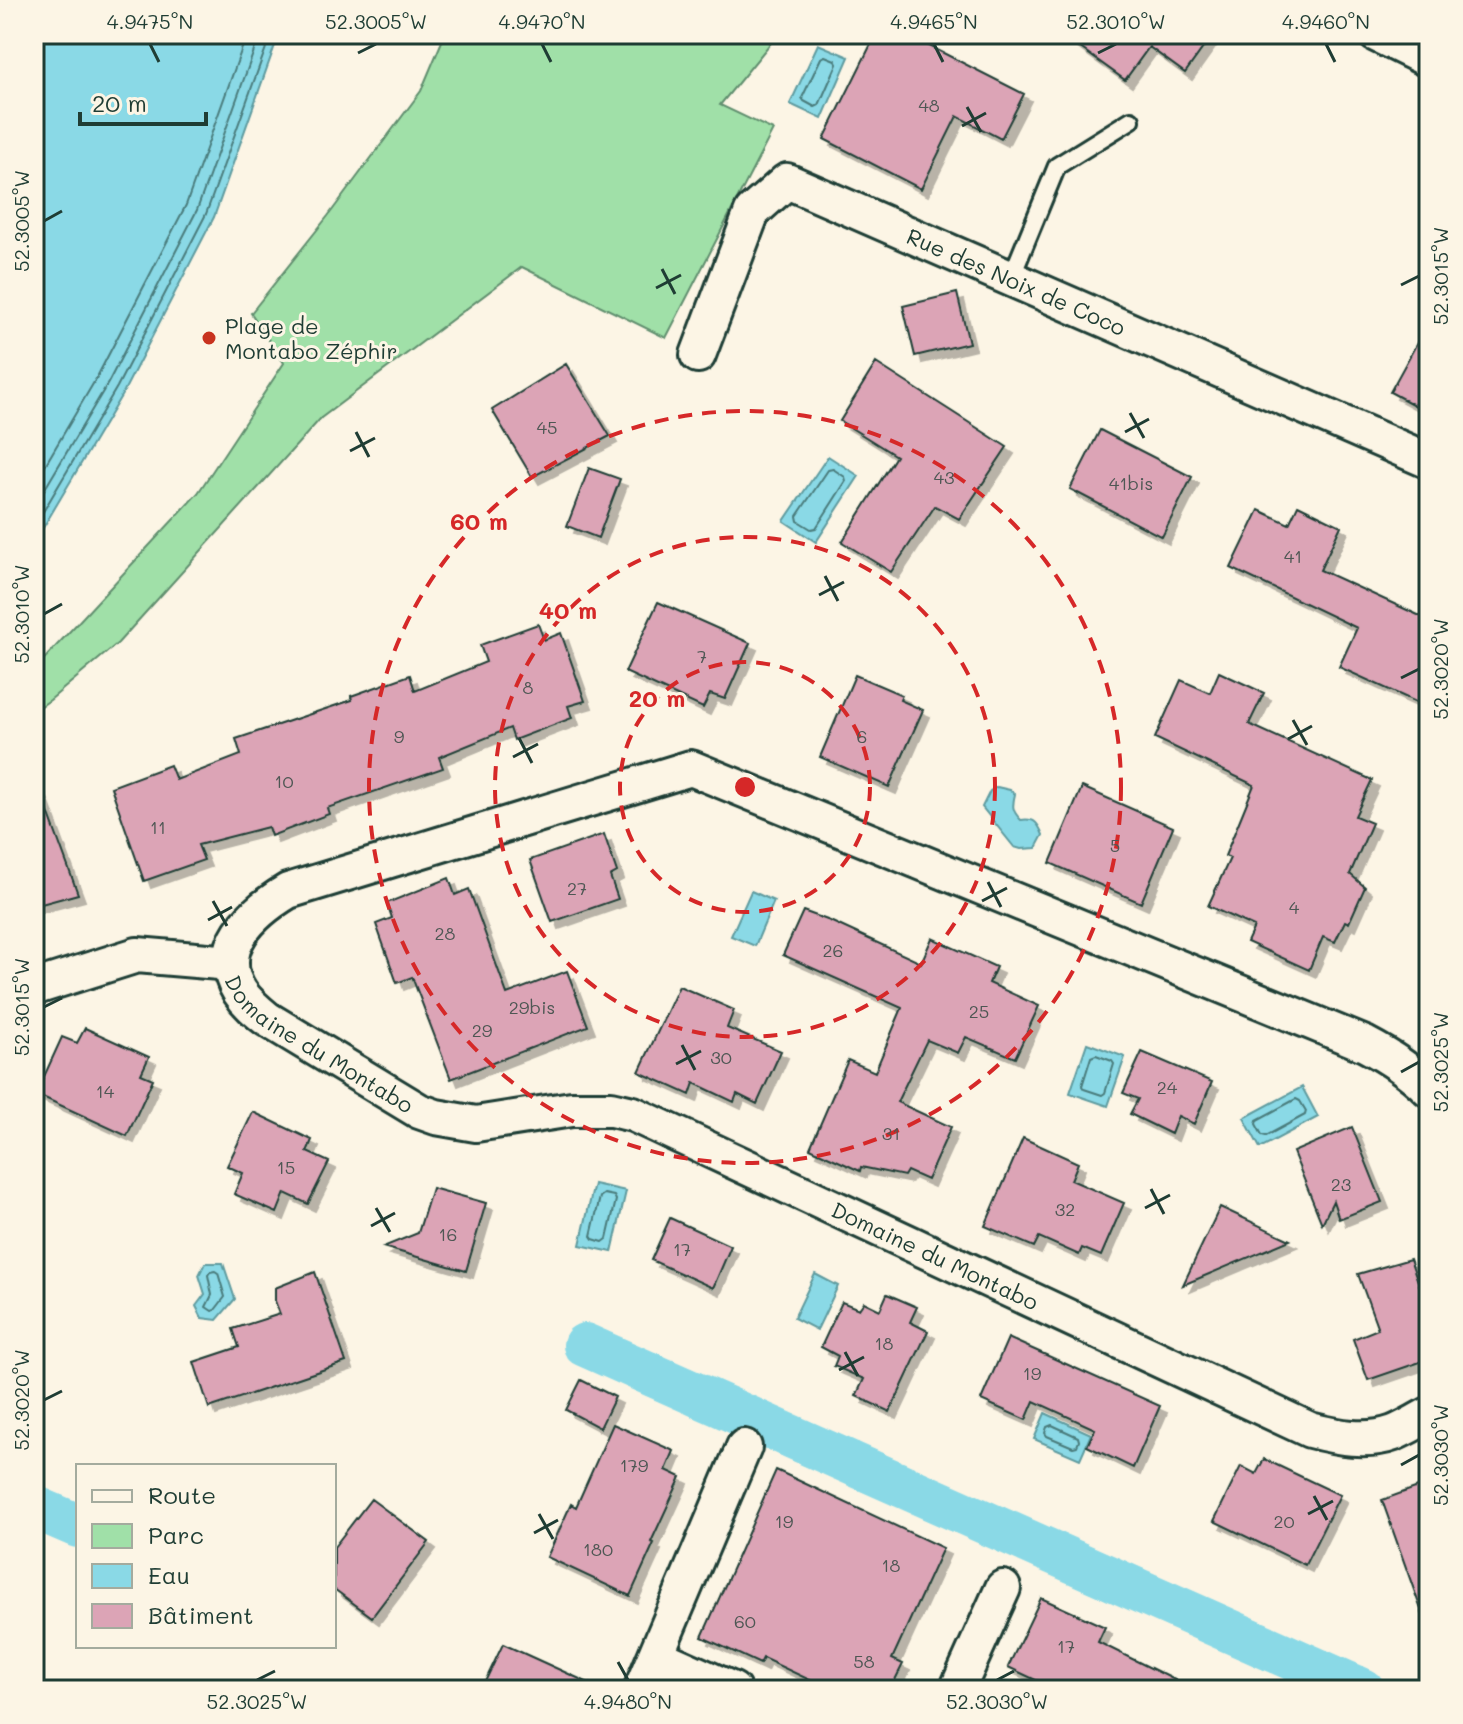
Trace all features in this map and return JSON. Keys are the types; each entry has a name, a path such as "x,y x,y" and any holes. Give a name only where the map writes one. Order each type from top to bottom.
{"street":[{"path":"1376,34 1429,60"},
{"name":"Rue des Noix de Coco","path":"698,355 752,212 787,181 1429,461"},
{"name":"Domaine du Montabo","path":"1429,1089 1415,1075 1365,1044 691,768 288,891 263,908 243,928 234,943 231,963 232,976 240,992 267,1019 419,1111 476,1124 572,1109 611,1109 633,1114 1310,1430 1334,1436 1375,1438 1393,1433 1429,1415"},
{"path":"39,986 137,955 231,963"},
{"path":"641,1690 744,1447"},
{"path":"957,1690 1003,1588"},
{"path":"657,1656 733,1690"}],"lane":[{"path":"1011,278 1057,166 1131,120"}],"green space":[{"path":"445,34 778,34 720,105 773,130 666,338 522,267 321,418 118,643 34,711 34,670 198,493 284,363 251,313 421,91"}],"water":[{"path":"34,34 279,34 214,217 124,391 34,543"},
{"path":"818,44 849,57 822,119 790,104"},
{"path":"828,456 859,476 816,542 784,521"},
{"path":"997,787 1015,794 1014,808 1021,820 1033,821 1039,827 1043,835 1036,848 1014,847 982,807 990,791"},
{"path":"751,891 774,901 755,946 731,936"},
{"path":"1087,1043 1125,1057 1108,1106 1070,1093"},
{"path":"1302,1087 1318,1117 1260,1148 1244,1118"},
{"path":"594,1184 626,1191 612,1252 580,1245"},
{"path":"205,1263 223,1263 235,1299 217,1320 202,1318 196,1306 205,1294 199,1275"},
{"path":"815,1274 838,1286 817,1330 794,1318"},
{"path":"1045,1413 1091,1434 1080,1459 1034,1439"}],"building":[{"path":"876,34 906,34 1024,94 1001,139 957,116 921,189 824,139"},
{"path":"1061,34 1213,34 1185,73 1149,47 1125,80"},
{"path":"957,293 969,343 915,356 903,306"},
{"path":"1429,321 1429,413 1390,392"},
{"path":"876,363 1007,447 959,519 935,506 891,572 842,542 896,456 840,421"},
{"path":"566,364 610,436 532,477 492,410"},
{"path":"1100,430 1192,477 1162,537 1070,489"},
{"path":"589,468 620,479 598,538 567,526"},
{"path":"1298,505 1341,526 1320,570 1429,620 1429,708 1339,667 1357,628 1231,568 1259,510 1289,524"},
{"path":"658,602 750,643 725,699 710,694 703,708 625,672"},
{"path":"538,624 544,640 561,633 585,701 568,706 572,718 514,740 510,728 439,757 443,768 327,808 329,814 271,836 268,827 198,845 204,860 144,881 111,787 170,765 176,780 241,755 236,739 352,700 351,696 410,675 415,691 486,662 480,645"},
{"path":"1219,672 1264,693 1249,724 1372,780 1355,816 1372,823 1350,874 1365,887 1349,923 1345,921 1335,942 1323,937 1309,970 1247,942 1254,927 1208,906 1230,858 1225,856 1254,785 1155,738 1181,680 1210,693"},
{"path":"855,675 902,695 900,700 923,710 889,787 820,757"},
{"path":"34,785 38,785 78,894 34,906"},
{"path":"1082,787 1173,827 1141,903 1050,863"},
{"path":"604,834 617,872 610,876 618,899 552,922 530,860"},
{"path":"449,878 455,895 469,889 507,994 567,971 588,1026 451,1079 412,977 397,983 376,924 392,918 387,903"},
{"path":"803,911 921,963 932,938 996,967 989,983 1039,1006 1015,1058 966,1037 958,1053 927,1040 897,1102 951,1127 927,1180 907,1171 904,1176 861,1167 860,1171 810,1148 848,1060 875,1072 902,1008 783,955"},
{"path":"679,986 734,1010 727,1028 781,1051 757,1104 737,1094 734,1102 694,1083 690,1095 639,1072"},
{"path":"85,1028 149,1057 141,1074 153,1079 127,1136 36,1094 62,1037 77,1043"},
{"path":"1142,1052 1212,1082 1194,1124 1178,1116 1171,1134 1130,1114 1138,1099 1123,1093"},
{"path":"253,1112 312,1140 307,1152 329,1162 308,1204 285,1193 277,1213 234,1194 243,1173 227,1166"},
{"path":"1352,1127 1382,1202 1339,1219 1333,1201 1322,1224 1293,1152"},
{"path":"1023,1138 1078,1163 1071,1180 1124,1203 1101,1256 1082,1248 1079,1255 1039,1237 1034,1247 985,1226"},
{"path":"432,1188 486,1203 466,1271 383,1247 418,1233"},
{"path":"1220,1207 1290,1240 1183,1285"},
{"path":"670,1218 731,1246 713,1288 651,1260"},
{"path":"1410,1259 1422,1293 1429,1290 1429,1359 1368,1380 1353,1339 1378,1329 1358,1274"},
{"path":"315,1272 346,1362 209,1408 194,1362 239,1347 233,1329 280,1314 275,1301 275,1288"},
{"path":"887,1294 917,1307 910,1322 928,1331 890,1412 856,1396 864,1379 834,1366 838,1356 821,1347 842,1302 859,1309 864,1302 880,1310"},
{"path":"1008,1338 1160,1406 1133,1468 1087,1446 1095,1429 1034,1401 1026,1420 981,1400"},
{"path":"581,1380 615,1397 600,1428 566,1410"},
{"path":"613,1424 674,1451 666,1470 681,1477 630,1596 547,1557 571,1504 576,1507"},
{"path":"1264,1459 1340,1495 1305,1565 1214,1521 1241,1466 1256,1474"},
{"path":"776,1470 943,1548 892,1659 903,1664 890,1690 831,1690 763,1658 760,1664 702,1637"},
{"path":"1429,1483 1429,1617 1424,1618 1382,1500"},
{"path":"371,1499 429,1542 372,1617 336,1590 336,1544"},
{"path":"1041,1598 1105,1627 1098,1642 1195,1690 1057,1690 1008,1667"},
{"path":"503,1644 604,1690 481,1690"}],"waterway":[{"path":"585,1345 1363,1690"},
{"path":"34,1507 76,1525"}],"place":[{"name":"Plage de Montabo Zéphir","path":"209,338"}]}
